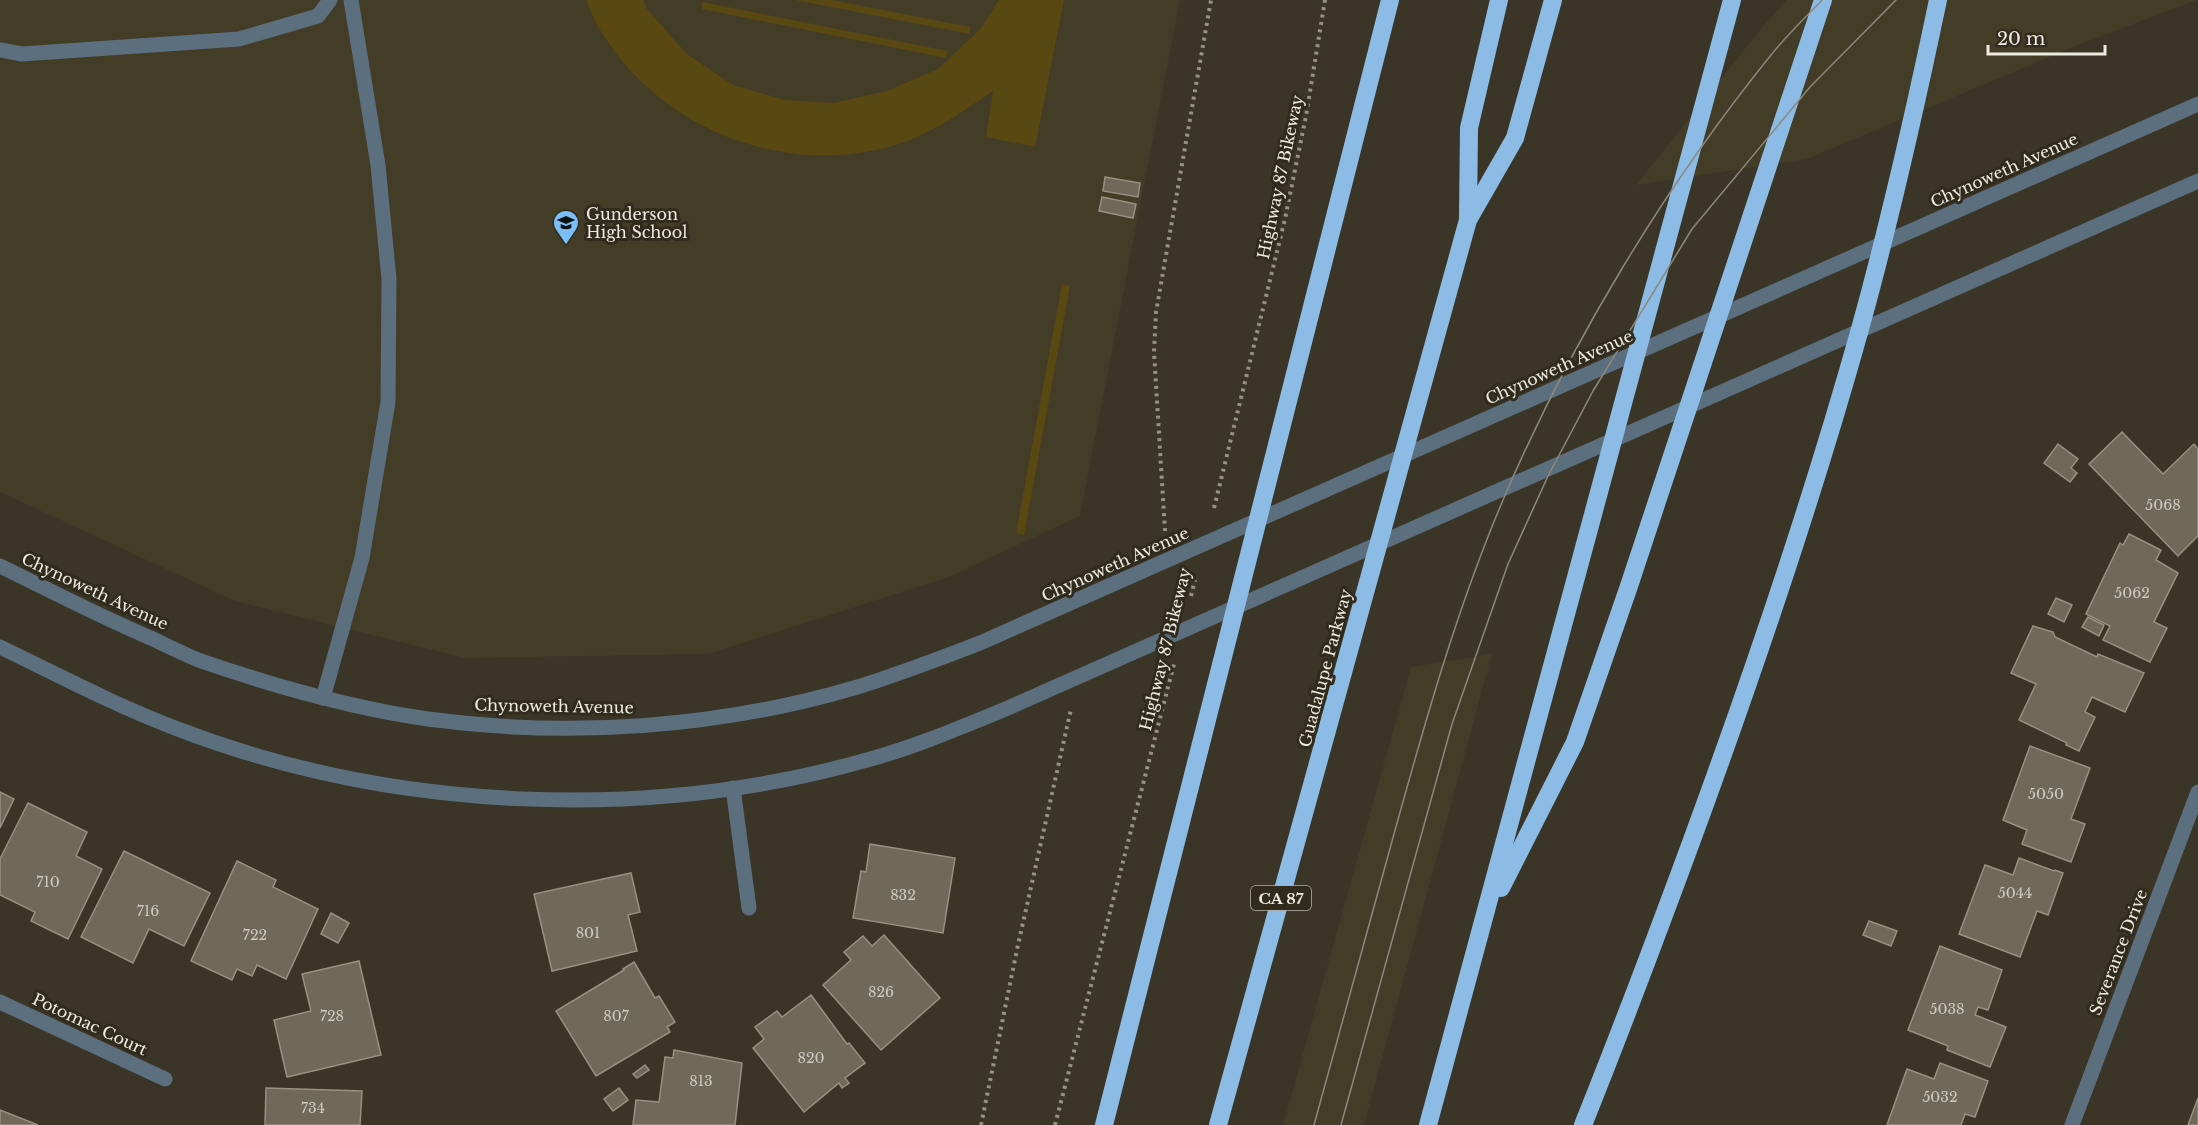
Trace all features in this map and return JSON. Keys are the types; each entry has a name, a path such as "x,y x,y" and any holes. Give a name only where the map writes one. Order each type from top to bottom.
{"highway":[{"path":"1104,1125 1390,0"},
{"path":"1468,220 1469,128 1499,0"},
{"path":"1468,220 1515,138 1553,0"},
{"path":"1428,1125 1732,0"},
{"path":"1484,921 1575,741 1629,586 1823,0"},
{"path":"1583,1125 1624,1023 1736,720 1838,408 1881,249 1938,0"},
{"name":"Guadalupe Parkway","path":"1218,1125 1468,220"}],"street":[{"path":"0,50 22,54 239,39 318,16 330,0"},
{"path":"323,698 362,558 388,402 389,279 378,165 351,0"},
{"name":"Chynoweth Avenue","path":"0,566 126,628 202,661 278,686 352,705 428,719 578,728 641,726 723,717 853,688 911,670 980,643 2198,104"},
{"path":"0,647 98,695 176,729 256,755 340,776 422,790 501,797 568,799 658,797 733,788 805,775 874,758 936,737 1079,677 2198,181"},
{"path":"733,788 749,908"},
{"name":"Severance Drive","path":"2072,1125 2198,792"},
{"name":"Potomac Court","path":"0,1002 165,1079"}],"path":[{"path":"1165,562 1154,352 1156,312 1211,0"},
{"name":"Highway 87 Bikeway","path":"1211,519 1285,219 1306,116 1325,0"},
{"name":"Highway 87 Bikeway","path":"1190,599 1196,576"},
{"name":"Highway 87 Bikeway","path":"1054,1125 1176,656"},
{"path":"981,1125 1018,945 1079,677"}],"shaded area":[{"name":"Gunderson High School","path":"0,0 1180,0 1080,516 949,577 708,654 465,658 235,601 0,492"},
{"path":"586,0 643,0 647,9 687,54 733,85 785,100 833,103 887,91 938,69 981,28 999,0 1064,0 1035,147 986,137 993,91 942,124 900,144 844,155 804,155 764,148 725,136 689,118 656,94 626,66 595,21"},
{"path":"795,0 832,0 970,27 970,34"},
{"path":"1787,0 2197,0 2078,45 1807,159 1636,185 1764,25"},
{"path":"702,2 948,51 946,58 702,9"},
{"path":"1062,284 1070,286 1024,535 1016,533"},
{"path":"1492,654 1364,1125 1283,1125 1411,667"}],"building":[{"path":"1105,177 1140,183 1138,197 1103,191"},
{"path":"1102,197 1136,204 1133,218 1099,211"},
{"path":"2122,432 2163,474 2194,444 2198,449 2198,536 2178,556 2089,464"},
{"path":"2058,444 2078,459 2071,468 2077,473 2070,482 2044,463"},
{"path":"2129,534 2161,550 2156,560 2178,573 2154,622 2167,628 2150,662 2103,640 2110,626 2086,614 2120,543 2123,545"},
{"path":"2056,598 2072,605 2064,622 2048,614"},
{"path":"2088,617 2104,625 2099,636 2082,627"},
{"path":"2033,626 2053,632 2055,637 2097,657 2098,654 2144,673 2125,712 2092,697 2085,712 2095,717 2079,751 2019,720 2036,684 2011,673"},
{"path":"2030,746 2090,768 2071,819 2085,824 2071,862 2022,844 2027,830 2003,820"},
{"path":"0,792 14,799 0,828"},
{"path":"28,803 87,832 76,856 102,869 68,939 31,921 35,912 0,895 0,859"},
{"path":"870,844 955,858 943,933 853,918 861,871 866,872"},
{"path":"124,851 210,893 184,946 149,929 133,963 81,937"},
{"path":"2019,858 2063,873 2048,915 2037,911 2020,957 1959,934 1985,865 2013,875"},
{"path":"237,861 276,880 273,887 318,909 286,979 257,965 252,976 237,969 232,980 191,961"},
{"path":"631,873 640,912 628,915 637,951 552,971 534,894"},
{"path":"331,913 349,923 338,943 321,934"},
{"path":"1869,921 1897,931 1891,946 1863,935"},
{"path":"884,935 940,998 881,1050 823,985 851,960 844,952 863,936 872,946"},
{"path":"1940,946 2002,970 1988,1010 1978,1007 1975,1015 2006,1027 1990,1067 1947,1050 1948,1046 1908,1030"},
{"path":"359,961 381,1055 287,1077 274,1020 311,1011 302,974"},
{"path":"634,962 655,998 659,996 675,1022 667,1027 670,1032 596,1076 556,1011"},
{"path":"811,995 847,1044 849,1043 865,1063 845,1078 849,1083 842,1088 839,1083 804,1112 753,1048 764,1039 755,1027 777,1011 782,1017"},
{"path":"674,1050 742,1063 735,1125 633,1125 636,1100 659,1102 665,1057 673,1058"},
{"path":"1940,1063 1988,1081 1975,1117 1965,1114 1961,1125 1887,1125 1907,1069 1934,1079"},
{"path":"645,1065 649,1070 637,1078 633,1074"},
{"path":"266,1088 362,1091 360,1125 265,1125"},
{"path":"619,1088 628,1100 613,1111 604,1099"},
{"path":"2198,1098 2198,1125 2188,1125"},
{"path":"0,1110 38,1125 0,1125"}],"tram line":[{"path":"1314,1125 1406,792 1456,624 1486,541 1529,442 1589,326 1657,212 1732,105 1777,48 1822,0"},
{"path":"1341,1125 1452,724 1508,564 1548,476 1593,391 1692,229 1810,87 1896,0"}],"place":[{"name":"Gunderson High School","path":"566,246"}]}
